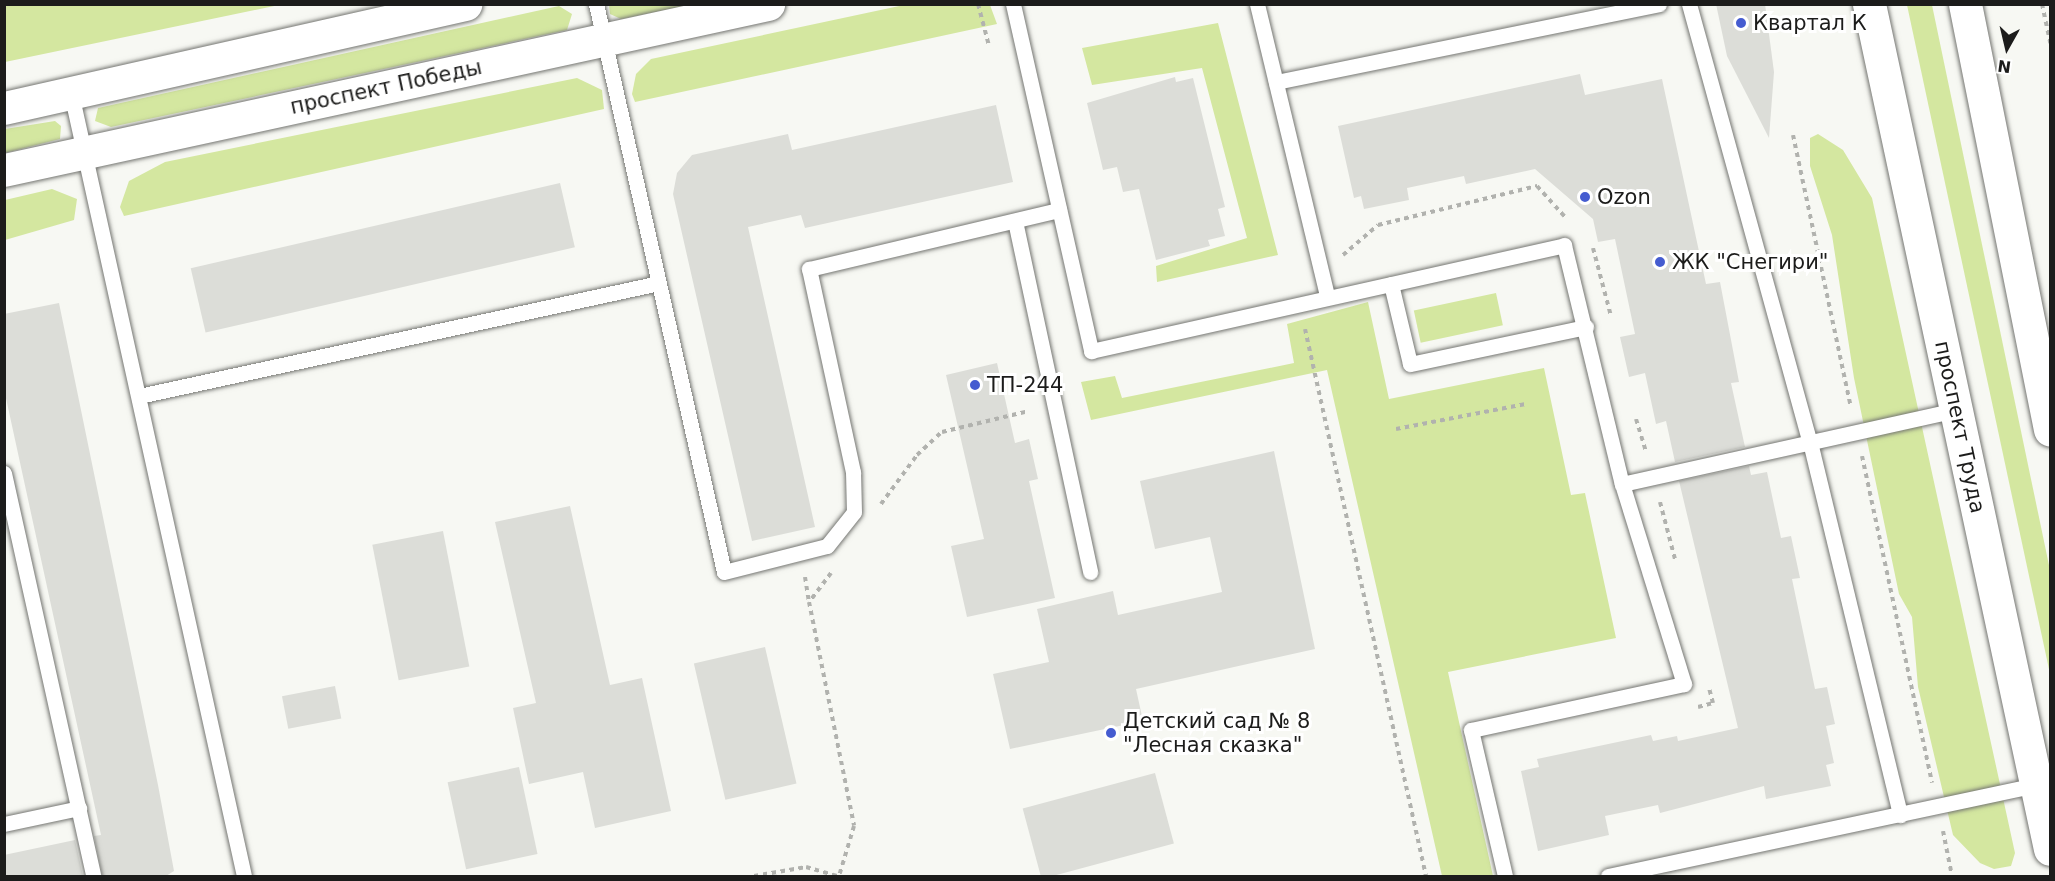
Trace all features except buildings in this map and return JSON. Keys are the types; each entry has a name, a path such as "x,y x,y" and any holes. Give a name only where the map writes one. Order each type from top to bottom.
{"main road":[{"path":"4,108 413,10 465,4"},
{"name":"проспект Победы","path":"4,170 768,4"},
{"name":"проспект Труда","path":"1869,4 2050,849"},
{"path":"1965,4 2050,428"}],"lane":[{"path":"596,4 724,573 827,546 854,512 853,472 809,269 1059,210"},
{"path":"1013,4 1092,351 1299,302 1564,245 1586,327 1622,484 1684,684 1471,730 1504,876"},
{"path":"1257,4 1327,296"},
{"path":"1276,82 1659,4"},
{"path":"1689,4 1810,442 1900,814"},
{"path":"71,93 244,876"},
{"path":"1015,221 1056,404 1090,572"},
{"path":"139,396 659,283"},
{"path":"1391,284 1410,364 1586,327"},
{"path":"1622,484 1956,410"},
{"path":"4,474 93,876"},
{"path":"1608,876 2037,785"},
{"path":"4,824 79,808"}],"path":[{"path":"978,4 989,46"},
{"path":"2042,4 2050,44"},
{"path":"1793,135 1952,876"},
{"path":"1322,273 1378,225 1537,186 1575,228"},
{"path":"1590,245 1598,254 1612,320"},
{"path":"1299,302 1426,876"},
{"path":"876,510 917,455 942,432 1056,404"},
{"path":"1396,429 1526,404"},
{"path":"1633,410 1678,568"},
{"path":"754,876 806,867 838,876 854,826 809,602 836,566"},
{"path":"1690,708 1713,703 1707,681"}],"green space":[{"path":"5,4 279,4 279,5 5,62"},
{"path":"609,5 690,5 621,19 610,14"},
{"path":"904,5 990,5 997,24 635,102 632,94 636,74 651,59"},
{"path":"1907,5 1932,5 2050,570 2050,674"},
{"path":"559,6 572,14 567,30 111,127 95,121 98,108"},
{"path":"1218,23 1278,255 1157,282 1156,266 1247,238 1202,68 1092,85 1082,48"},
{"path":"577,78 602,90 604,109 124,216 120,207 129,181 165,162"},
{"path":"55,121 61,126 60,139 5,153 5,129"},
{"path":"1818,134 1843,150 1872,198 2015,853 2011,866 1994,869 1980,863 1953,835 1918,687 1912,617 1899,594 1854,378 1832,235 1810,166 1810,138"},
{"path":"52,189 77,199 74,220 5,240 5,200"},
{"path":"1496,293 1503,325 1421,343 1414,310"},
{"path":"1368,302 1389,399 1544,368 1571,495 1585,493 1616,638 1448,672 1493,876 1442,876 1327,370 1091,420 1081,382 1115,376 1122,398 1294,363 1287,324"}],"place":[{"name":"Квартал К","path":"1741,23"},
{"name":"Ozon","path":"1585,197"},
{"name":"ЖК \"Снегири\"","path":"1660,262"},
{"name":"ТП-244","path":"975,385"},
{"name":"Детский сад № 8 \"Лесная сказка\"","path":"1111,733"}]}
